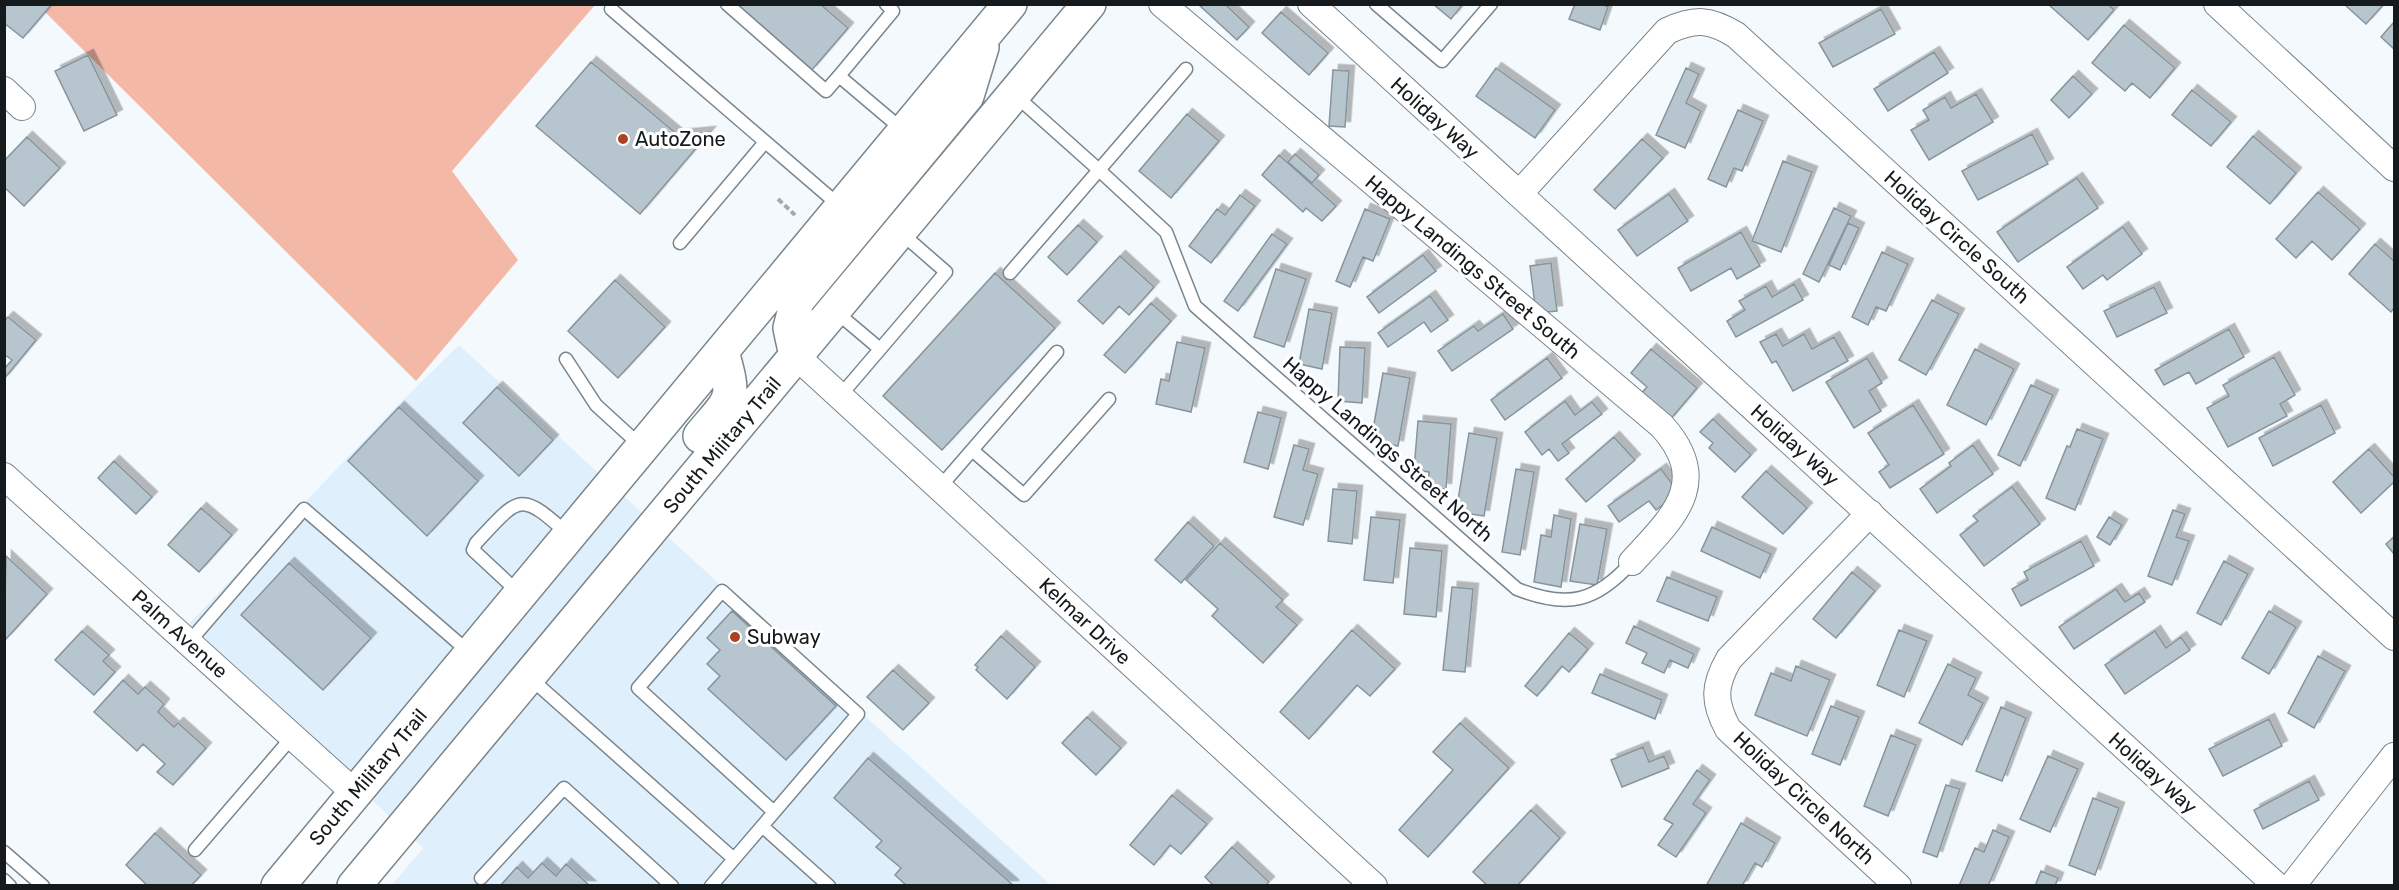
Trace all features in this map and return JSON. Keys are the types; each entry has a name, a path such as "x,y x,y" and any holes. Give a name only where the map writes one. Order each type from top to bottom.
{"main road":[{"name":"South Military Trail","path":"278,885 1010,4"},
{"name":"South Military Trail","path":"354,885 1089,4"},
{"path":"796,356 790,328 797,301 967,96 986,33"},
{"path":"529,676 543,629 561,603 728,402 732,387 723,351"}],"street":[{"name":"Happy Landings Street South","path":"1162,4 1662,426 1676,442 1683,461 1686,481 1681,502 1671,519 1632,562"},
{"name":"Holiday Way","path":"1311,4 2277,885"},
{"path":"2217,4 2394,168"},
{"name":"Holiday Circle South","path":"1519,194 1667,31 1684,23 1703,21 1721,26 1736,35 2394,637"},
{"name":"Kelmar Drive","path":"796,356 1374,885"},
{"name":"Palm Avenue","path":"4,476 355,793"},
{"name":"Holiday Circle North","path":"1870,513 1730,659 1720,675 1716,693 1719,712 1728,729 1898,885"},
{"path":"2292,885 2394,756"}],"lane":[{"path":"727,4 826,91 892,7"},
{"path":"1376,4 1442,61 1491,4"},
{"path":"610,9 842,208"},
{"path":"1010,273 1186,69"},
{"path":"839,76 905,132"},
{"path":"1014,95 1099,170"},
{"path":"680,243 765,142"},
{"name":"Happy Landings Street North","path":"1099,170 1166,232 1195,306 1517,589 1539,598 1562,600 1582,598 1602,591 1632,562"},
{"path":"840,396 946,272 900,232"},
{"path":"834,310 880,349"},
{"path":"940,487 1057,352"},
{"path":"566,359 596,405 643,448"},
{"path":"972,450 1024,495 1109,399"},
{"path":"521,595 473,550 476,543 513,506 526,503 540,509 570,535"},
{"path":"189,642 303,509 471,654"},
{"path":"711,885 734,859 858,714 722,591 638,688 774,812"},
{"path":"529,676 734,859"},
{"path":"195,850 293,736"},
{"path":"481,878 564,788 672,885"},
{"path":"762,826 829,885"},
{"path":"4,852 42,885"},
{"path":"4,880 10,885"}],"path":[{"path":"777,199 795,215"}],"shaded area":[{"path":"38,5 595,5 452,171 518,260 416,381"},
{"path":"459,345 1051,885 392,885 423,848 187,626 391,412"}],"building":[{"path":"4,4 52,4 23,38 4,23"},
{"path":"734,4 820,4 848,28 811,71"},
{"path":"1198,4 1225,4 1249,27 1237,40"},
{"path":"1433,4 1463,4 1451,19"},
{"path":"1575,4 1602,4 1608,7 1600,30 1569,19"},
{"path":"2048,4 2108,4 2114,10 2088,40"},
{"path":"2344,4 2384,4 2366,24"},
{"path":"1881,9 1895,34 1833,67 1819,43"},
{"path":"1281,12 1328,53 1309,75 1262,33"},
{"path":"2394,22 2394,49 2381,37"},
{"path":"2124,25 2175,68 2150,98 2132,83 2125,91 2092,63"},
{"path":"1934,52 1948,73 1888,111 1874,89"},
{"path":"88,55 117,115 84,131 55,71"},
{"path":"591,62 678,135 710,132 640,214 536,126"},
{"path":"1496,68 1555,110 1535,138 1476,96"},
{"path":"1686,68 1699,74 1686,103 1701,111 1685,148 1656,135"},
{"path":"1333,70 1349,71 1345,127 1329,126"},
{"path":"2073,76 2092,94 2069,118 2051,100"},
{"path":"2192,90 2231,122 2211,146 2172,115"},
{"path":"1976,94 1993,122 1929,160 1911,130 1929,120 1923,110 1945,97 1951,108"},
{"path":"1738,110 1763,121 1742,171 1734,168 1726,187 1708,179"},
{"path":"1187,114 1219,141 1171,198 1139,171"},
{"path":"2032,134 2048,164 1978,200 1962,171"},
{"path":"2253,136 2296,173 2270,204 2227,167"},
{"path":"27,137 60,168 24,206 4,187 4,161"},
{"path":"1642,139 1663,158 1615,209 1594,190"},
{"path":"1295,154 1319,175 1312,183 1288,162"},
{"path":"1279,155 1336,206 1322,221 1306,208 1303,212 1262,175"},
{"path":"1783,161 1812,172 1781,252 1752,241"},
{"path":"2077,178 2098,208 2018,262 1997,232"},
{"path":"2318,192 2360,229 2332,260 2312,241 2296,258 2276,239"},
{"path":"1669,194 1688,221 1637,256 1618,230"},
{"path":"1240,195 1255,206 1211,263 1189,246 1217,209 1225,215"},
{"path":"1834,208 1851,216 1819,282 1803,274"},
{"path":"1365,209 1390,219 1373,261 1363,257 1350,287 1336,281"},
{"path":"1848,223 1859,228 1840,270 1829,265"},
{"path":"1078,225 1097,242 1067,275 1048,257"},
{"path":"2123,227 2142,254 2107,280 2103,275 2083,289 2067,267"},
{"path":"1741,232 1760,266 1737,279 1731,268 1691,291 1678,268"},
{"path":"1272,234 1287,244 1238,311 1224,301"},
{"path":"2375,244 2394,261 2394,308 2391,312 2349,274"},
{"path":"1882,252 1908,264 1886,311 1876,307 1868,325 1852,317"},
{"path":"1423,255 1436,271 1379,313 1367,297"},
{"path":"1120,256 1154,287 1129,315 1119,306 1103,324 1078,301"},
{"path":"1551,263 1557,311 1536,313 1530,266"},
{"path":"1276,269 1306,279 1284,347 1254,337"},
{"path":"995,273 1055,328 942,450 883,396"},
{"path":"615,280 665,327 618,378 568,331"},
{"path":"1794,284 1803,300 1736,337 1727,321 1745,310 1739,301 1766,286 1772,297"},
{"path":"2154,287 2167,313 2117,337 2104,311"},
{"path":"1430,296 1448,320 1431,332 1424,322 1388,347 1378,333"},
{"path":"1932,300 1959,314 1926,375 1899,360"},
{"path":"1151,303 1171,321 1125,373 1104,355"},
{"path":"1309,309 1332,313 1322,369 1299,364"},
{"path":"1503,314 1513,329 1452,371 1438,351 1474,326 1478,331"},
{"path":"8,317 36,340 4,379 4,369 12,360 4,354 4,321"},
{"path":"2229,329 2244,357 2196,384 2189,372 2164,385 2155,370"},
{"path":"1776,334 1783,346 1804,334 1812,349 1834,337 1848,361 1793,391 1776,361 1772,363 1760,342"},
{"path":"1177,342 1205,348 1191,412 1156,404 1161,379 1169,381"},
{"path":"1340,347 1365,348 1362,403 1338,401"},
{"path":"1651,349 1697,388 1669,421 1639,396 1647,387 1631,373"},
{"path":"1975,349 2014,369 1986,425 1947,405"},
{"path":"2274,357 2295,395 2280,404 2287,416 2228,447 2207,408 2229,396 2223,385"},
{"path":"1547,358 1562,378 1505,420 1491,400"},
{"path":"1867,358 1882,383 1869,391 1881,411 1854,428 1826,382"},
{"path":"1383,373 1410,378 1398,446 1371,441"},
{"path":"2031,385 2053,395 2020,466 1998,455"},
{"path":"497,387 553,440 519,476 463,423"},
{"path":"1565,401 1575,415 1592,402 1602,414 1562,444 1569,453 1558,461 1549,449 1542,455 1525,432"},
{"path":"1913,405 1944,454 1890,488 1879,472 1889,465 1868,433"},
{"path":"2321,405 2335,433 2273,466 2259,438"},
{"path":"399,407 478,481 427,536 348,461"},
{"path":"1258,412 1281,418 1268,469 1244,462"},
{"path":"1713,419 1751,455 1735,472 1709,448 1713,443 1700,432"},
{"path":"1418,421 1451,424 1446,489 1428,487 1429,472 1414,470"},
{"path":"2077,429 2103,439 2075,510 2046,498 2067,446 2070,447"},
{"path":"1469,433 1497,438 1484,516 1456,512"},
{"path":"1614,437 1635,460 1586,502 1566,479"},
{"path":"1294,445 1309,449 1303,470 1318,474 1303,525 1274,517"},
{"path":"1973,445 1993,474 1937,513 1920,489 1951,466 1949,463"},
{"path":"2369,449 2394,477 2394,482 2361,513 2333,482"},
{"path":"114,461 152,497 136,514 98,478"},
{"path":"1516,469 1534,472 1520,555 1502,552"},
{"path":"1661,469 1679,493 1656,510 1649,501 1619,522 1608,506"},
{"path":"1766,471 1807,508 1783,534 1742,497"},
{"path":"2012,487 2040,524 1984,566 1960,535 1978,521 1973,516"},
{"path":"1333,489 1357,491 1352,544 1328,541"},
{"path":"201,508 232,535 199,572 168,545"},
{"path":"2173,510 2185,514 2176,537 2189,541 2172,585 2148,576"},
{"path":"1554,515 1571,519 1561,587 1534,582 1541,535 1551,537"},
{"path":"1371,517 1400,520 1393,583 1364,580"},
{"path":"2109,517 2122,525 2110,545 2097,537"},
{"path":"1188,522 1214,546 1181,583 1155,560"},
{"path":"1580,524 1607,529 1597,585 1570,581"},
{"path":"1712,527 1771,554 1760,578 1701,551"},
{"path":"2394,537 2394,554 2386,544"},
{"path":"2081,541 2094,566 2021,606 2012,589 2028,580 2024,572"},
{"path":"1220,543 1283,600 1276,607 1297,625 1263,663 1212,616 1218,609 1186,580"},
{"path":"1410,548 1442,551 1436,617 1404,614"},
{"path":"6,556 47,594 6,639 4,638"},
{"path":"2224,561 2248,574 2221,625 2197,613"},
{"path":"289,563 371,638 323,690 241,615"},
{"path":"1852,572 1875,591 1836,638 1813,619"},
{"path":"1667,577 1717,597 1708,621 1657,601"},
{"path":"1452,587 1473,589 1465,672 1443,670"},
{"path":"2116,589 2125,602 2139,593 2145,602 2074,649 2059,627"},
{"path":"732,611 836,706 786,760 708,689 720,676 707,664 720,650 707,638"},
{"path":"2269,611 2296,627 2269,674 2242,658"},
{"path":"1634,626 1694,654 1688,668 1670,660 1664,673 1642,663 1647,653 1626,643"},
{"path":"1352,630 1395,669 1370,696 1357,685 1309,739 1280,712"},
{"path":"1899,630 1927,641 1904,697 1877,685"},
{"path":"82,631 109,655 103,661 115,672 94,695 55,660"},
{"path":"2155,631 2166,648 2181,637 2190,650 2125,694 2105,665"},
{"path":"1569,633 1588,649 1569,672 1562,666 1537,696 1525,686"},
{"path":"1001,636 1035,667 1007,699 976,670 978,667 975,665"},
{"path":"2318,656 2345,671 2314,728 2288,713"},
{"path":"1948,664 1976,678 1968,695 1983,703 1962,745 1919,723"},
{"path":"1796,666 1830,680 1807,736 1755,715 1771,673 1791,681"},
{"path":"893,670 929,703 903,730 867,697"},
{"path":"1600,674 1662,700 1655,719 1592,693"},
{"path":"123,680 138,694 145,687 164,704 158,712 174,727 178,723 206,748 173,785 157,772 165,764 143,744 137,751 94,712"},
{"path":"1831,706 1859,717 1840,765 1812,754"},
{"path":"2001,707 2026,718 2002,781 1976,771"},
{"path":"1087,717 1121,748 1096,775 1062,743"},
{"path":"2269,719 2282,746 2223,776 2209,749"},
{"path":"1460,723 1509,768 1428,857 1399,830 1453,770 1433,752"},
{"path":"1891,735 1916,745 1888,816 1864,806"},
{"path":"1643,747 1649,762 1664,756 1669,768 1622,787 1611,760"},
{"path":"2048,756 2078,769 2050,832 2020,819"},
{"path":"868,758 1013,886 907,886 895,875 901,868 876,847 882,841 834,798"},
{"path":"1697,770 1710,780 1693,804 1706,813 1676,857 1658,845 1673,824 1664,819"},
{"path":"2309,781 2319,800 2263,829 2254,810"},
{"path":"1946,785 1960,789 1937,857 1923,852"},
{"path":"1172,795 1207,824 1181,854 1170,845 1154,865 1130,845"},
{"path":"2093,798 2119,808 2095,875 2069,865"},
{"path":"1531,810 1560,838 1517,886 1488,886 1473,872"},
{"path":"1741,823 1775,843 1762,867 1755,863 1742,886 1706,886"},
{"path":"1993,830 2009,837 1988,886 1959,886 1975,848 1984,852"},
{"path":"155,833 201,875 191,886 148,886 126,865"},
{"path":"1232,847 1269,882 1265,886 1214,886 1205,877"},
{"path":"542,863 556,876 566,864 590,886 500,886 517,867 528,878"},
{"path":"2041,871 2058,878 2055,886 2035,886"}],"place":[{"name":"AutoZone","path":"623,139"},
{"name":"Subway","path":"735,637"}]}
